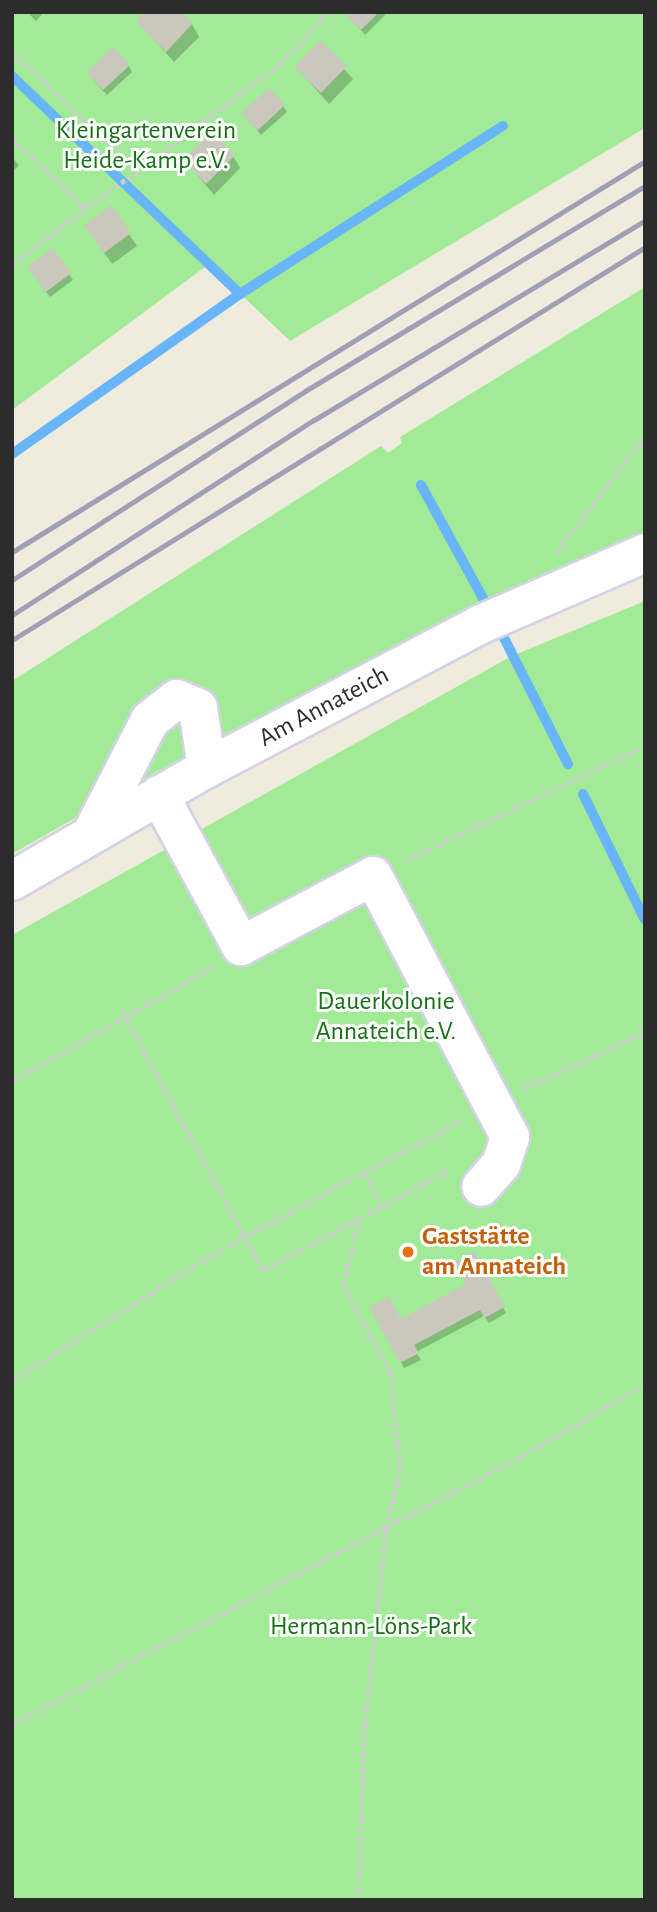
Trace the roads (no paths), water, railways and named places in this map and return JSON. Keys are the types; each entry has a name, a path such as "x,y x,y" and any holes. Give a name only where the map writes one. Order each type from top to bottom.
{"street":[{"name":"Am Annateich","path":"12,881 207,768 479,625 645,553"},
{"path":"92,833 150,720 177,699 198,708 207,768"},
{"path":"159,795 241,946 373,876 510,1137 501,1164 468,1177"}],"waterway":[{"path":"12,76 240,294"},
{"path":"12,454 240,294 503,126"},
{"path":"421,485 489,609"},
{"path":"502,634 568,764"},
{"path":"583,794 645,920"}],"railway":[{"path":"12,552 645,161"},
{"path":"12,580 305,391 645,186"},
{"path":"12,615 314,420 645,220"},
{"path":"12,640 645,247"}],"place":[{"name":"Gaststätte am Annateich","path":"408,1252"}],"park label":[{"name":"Kleingartenverein Heide-Kamp e.V.","path":"146,146"},
{"name":"Dauerkolonie Annateich e.V.","path":"386,1017"},
{"name":"Hermann-Löns-Park","path":"371,1627"}]}
